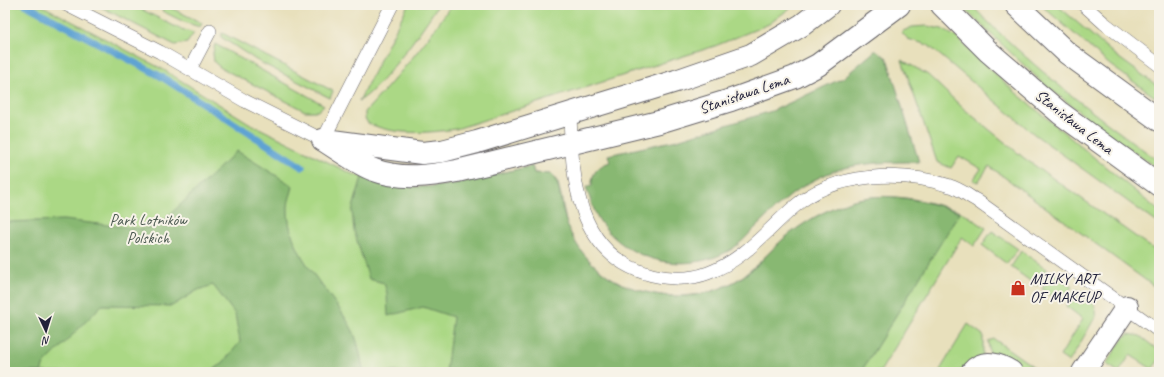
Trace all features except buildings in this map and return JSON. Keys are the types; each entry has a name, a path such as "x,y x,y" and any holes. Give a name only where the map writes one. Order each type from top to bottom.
{"street":[{"path":"323,140 402,151 429,152 477,142 698,74 751,55 802,25 828,5"},
{"name":"Stanisława Lema","path":"323,140 374,170 400,175 427,177 674,117 731,100 795,77 818,65 899,5"},
{"name":"Stanisława Lema","path":"942,5 989,52 1054,108 1092,138 1159,185"},
{"path":"1016,5 1067,53 1159,120"},
{"path":"1083,372 1127,307"},
{"path":"972,372 976,368 988,364 1000,365 1011,372"}],"lane":[{"path":"67,5 160,52 245,101 323,140 392,5"},
{"path":"1084,5 1104,23 1159,65"},
{"path":"190,69 210,31"},
{"path":"570,114 571,143 579,200 586,220 596,237 608,252 625,264 644,273 665,278 687,278 708,274 744,254 795,206 817,193 847,182 868,178 905,176 951,186 976,200 1159,331"}],"green space":[{"name":"Park Lotników Polskich","path":"5,5 41,5 164,70 249,123 352,174 378,182 420,188 441,187 532,166 534,173 551,174 558,183 569,233 574,244 591,263 613,279 628,287 645,292 679,296 696,295 713,291 728,285 743,276 784,239 801,226 819,215 854,201 893,197 913,199 958,211 967,215 986,228 974,246 962,237 880,372 5,372"},
{"path":"97,5 133,5 178,28 194,33 187,43 175,45"},
{"path":"165,5 202,23 200,27 184,22 162,11"},
{"path":"408,5 438,5 413,42 389,72 368,95 359,101"},
{"path":"451,5 794,5 769,24 715,46 456,129 434,132 400,132 368,123 365,119 365,112 421,47"},
{"path":"960,5 971,5 1038,68 1109,125 1159,161 1159,170 1095,124 1044,84"},
{"path":"1041,5 1057,5 1115,55 1159,87 1159,100 1110,65"},
{"path":"927,26 942,29 956,37 1015,92 1159,211 1159,224 1034,134 928,45 908,39 901,32 912,27"},
{"path":"222,33 333,91 330,98 256,60 221,37"},
{"path":"215,44 324,105 318,111 305,111 221,68 214,62 213,53"},
{"path":"876,50 887,58 919,162 867,164 842,169 818,178 800,188 784,201 735,247 716,257 699,261 681,263 647,257 632,250 617,240 602,224 594,209 586,187 592,186 593,177 596,171 610,162 608,155 677,140 772,111 843,78"},
{"path":"902,60 928,75 963,108 1024,158 1159,253 1159,290 989,166 978,182 973,180 981,169 959,156 951,168 937,162"},
{"path":"237,151 293,186 288,207 289,225 295,242 303,258 354,333 359,347 364,372 207,372 221,365 240,342 235,314 213,285 198,290 172,306 102,305 44,364 41,372 5,372 5,222 63,220 143,229 161,223"},
{"path":"532,166 534,173 551,174 554,178 558,185 564,216 571,234 586,257 600,270 621,283 645,292 661,295 686,296 710,292 722,288 744,276 782,240 798,228 832,208 850,201 878,197 905,198 960,212 861,372 446,372 453,317 423,307 388,316 387,293 384,283 369,279 354,231 352,211 362,177 386,183 428,187 448,185"},
{"path":"992,231 1018,249 1007,264 982,245"},
{"path":"1021,251 1047,269 1037,286 1011,267"},
{"path":"1053,272 1072,287 1061,302 1042,289"},
{"path":"1077,289 1093,303 1096,316 1069,362 1060,356 1083,319 1066,306"},
{"path":"968,324 983,335 983,356 968,367 958,371 946,372 940,370"},
{"path":"1129,334 1140,336 1159,351 1159,360 1152,369 1130,355 1119,372 1106,364 1124,337"},
{"path":"994,339 1041,372 1029,372 1007,358 990,355 988,341"}],"waterway":[{"path":"26,5 162,77 302,167"}],"place":[{"name":"MILKY ART OF MAKEUP","path":"1018,288"}]}
